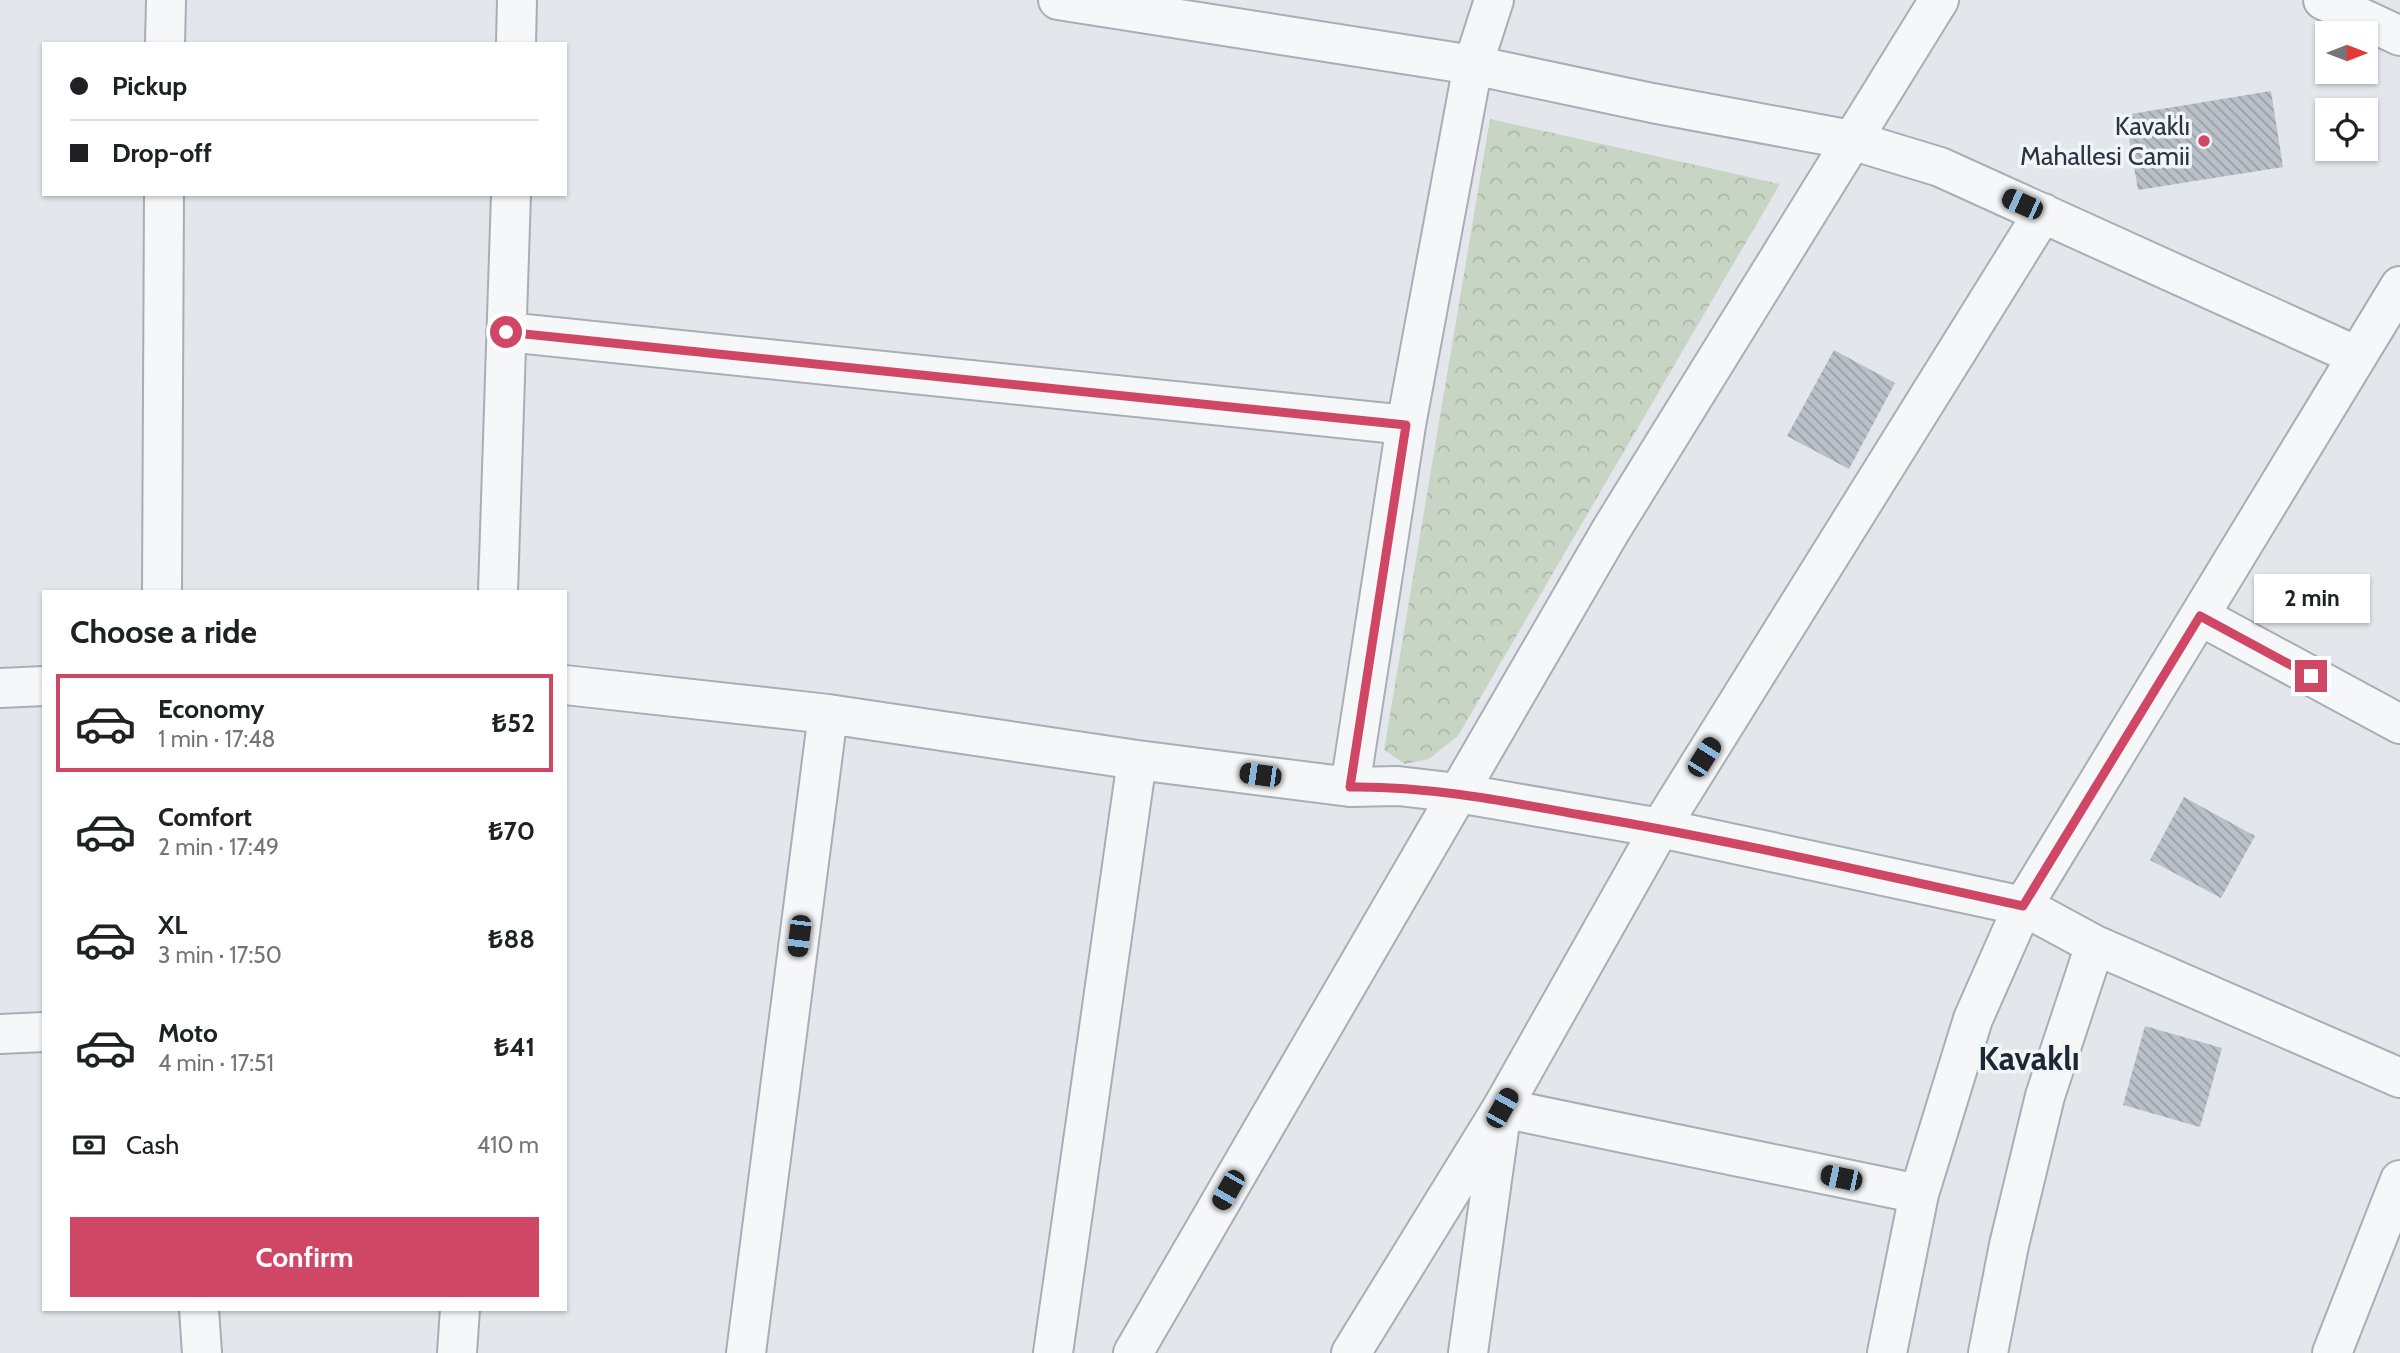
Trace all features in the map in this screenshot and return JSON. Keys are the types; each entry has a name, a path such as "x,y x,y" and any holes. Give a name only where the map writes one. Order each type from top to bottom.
{"street":[{"path":"165,42 166,0"},
{"path":"516,42 517,0"},
{"path":"1058,0 1127,5 1473,65 1652,103 1852,140 1940,167 2357,356"},
{"path":"1350,787 1406,425 1473,65 1494,0"},
{"path":"1133,1353 1611,530 1939,0"},
{"path":"2323,0 2400,36"},
{"path":"162,590 164,196"},
{"path":"498,590 511,196"},
{"path":"1351,1353 1502,1108 1660,828 2043,214"},
{"path":"1888,1353 1919,1194 1973,1019 2023,906 2400,286"},
{"path":"506,332 1406,425"},
{"path":"2200,616 2400,724"},
{"path":"567,685 828,714 1138,760 1350,787 1398,786 1458,793 1660,828 2023,906 2095,945 2397,1070"},
{"path":"0,688 42,686"},
{"path":"746,1353 828,714"},
{"path":"1053,1353 1138,760"},
{"path":"1988,1353 2009,1245 2045,1096 2095,945"},
{"path":"0,1034 42,1032"},
{"path":"1502,1108 1919,1194"},
{"path":"1468,1353 1502,1108"},
{"path":"2332,1353 2400,1180"},
{"path":"199,1311 202,1353"},
{"path":"457,1353 460,1311"}],"green space":[{"path":"1490,119 1780,184 1458,736 1429,759 1405,764 1384,750"}],"building":[{"name":"Kavaklı Mahallesi Camii","path":"2271,91 2283,167 2138,190 2125,115"},
{"path":"1834,350 1895,383 1849,469 1787,436"},
{"path":"2184,797 2255,836 2221,898 2150,860"},
{"path":"2145,1026 2222,1048 2200,1127 2123,1105"}],"place":[{"name":"Kavaklı Mahallesi Camii","path":"2204,141"}],"district":[{"name":"Kavaklı","path":"2029,1058"}],"route":[{"path":"506,332 1406,425 1350,787 1398,786 1458,793 1660,828 2023,906 2200,616 2311,676"}]}
